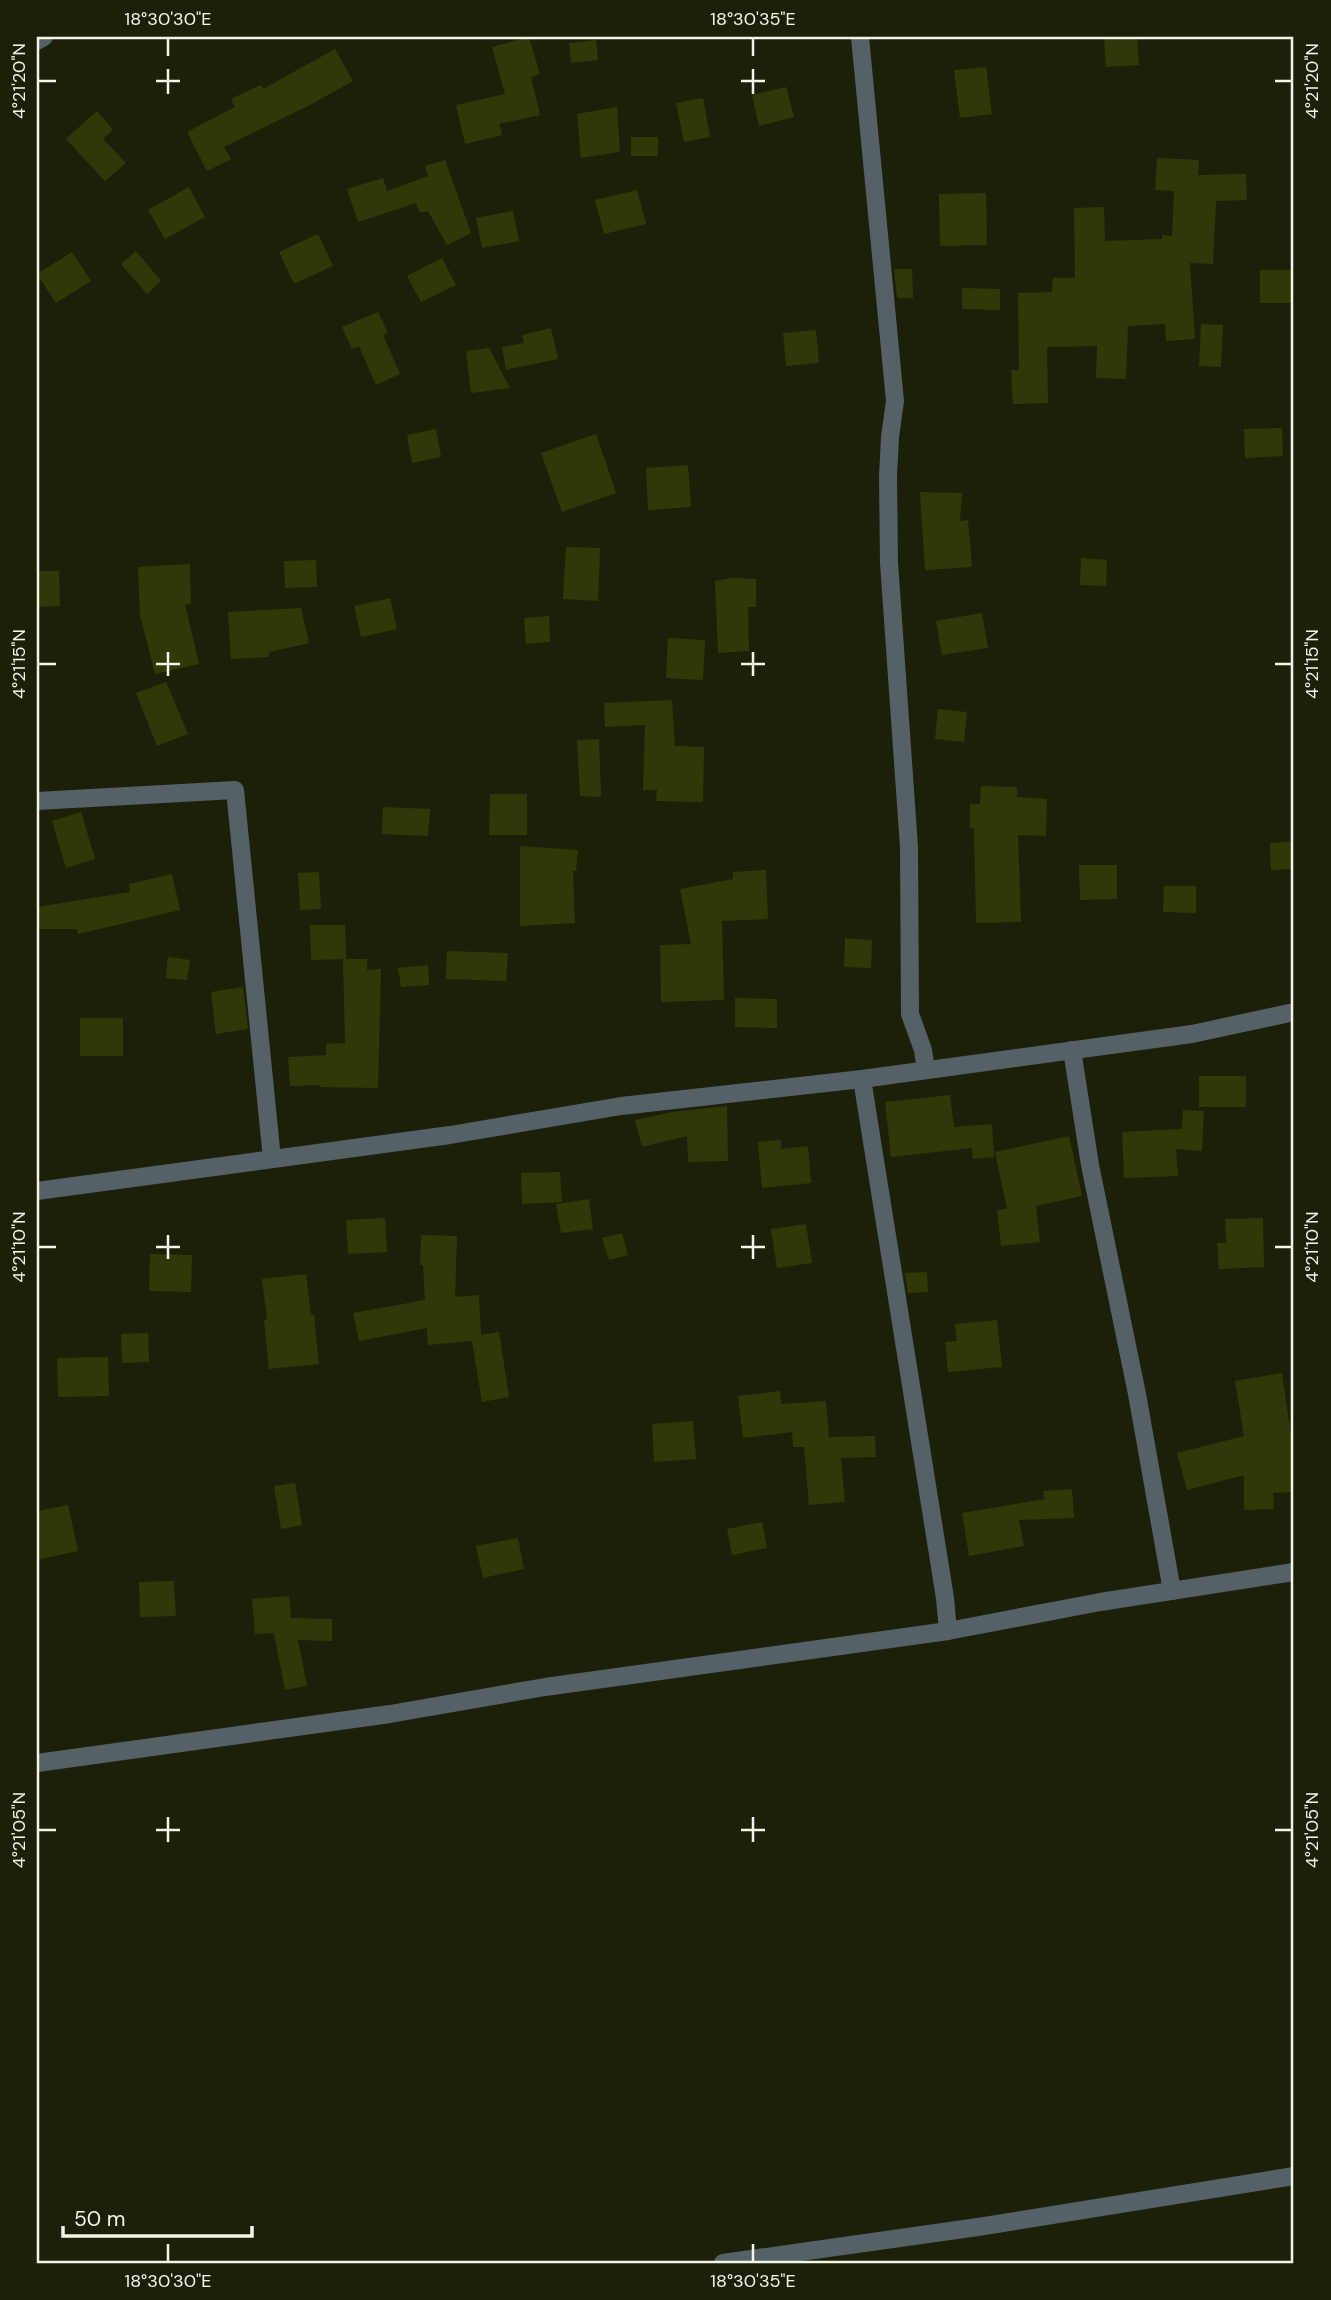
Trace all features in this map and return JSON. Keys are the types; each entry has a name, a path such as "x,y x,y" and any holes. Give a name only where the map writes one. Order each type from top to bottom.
{"street":[{"path":"37,41 44,37"},
{"path":"860,37 895,401 888,476 889,563 909,847 910,1014 923,1050 926,1070"},
{"path":"37,801 235,790 272,1160"},
{"path":"37,1191 450,1135 621,1106 862,1079 1192,1034 1294,1012"},
{"path":"1072,1049 1090,1165 1137,1394 1172,1591"},
{"path":"862,1079 945,1598 948,1632"},
{"path":"37,1763 390,1714 545,1687 948,1632 1100,1602 1294,1572"},
{"path":"723,2263 978,2227 1294,2176"}],"building":[{"path":"529,37 540,74 531,77 540,115 499,124 502,135 465,144 456,105 505,94 492,47"},
{"path":"1104,37 1137,37 1139,65 1106,67"},
{"path":"596,40 598,60 571,63 569,43"},
{"path":"335,49 353,81 224,147 231,159 207,171 187,132 235,107 231,99 261,85 263,89"},
{"path":"986,67 992,114 960,118 954,70"},
{"path":"786,87 794,117 759,126 752,95"},
{"path":"703,98 710,137 684,142 676,103"},
{"path":"617,107 620,152 581,158 577,114"},
{"path":"97,111 113,130 103,139 126,163 105,181 66,139"},
{"path":"631,137 658,137 658,156 631,156"},
{"path":"1157,158 1199,160 1198,175 1246,174 1247,200 1216,201 1213,264 1190,263 1195,339 1166,341 1165,324 1128,326 1126,379 1096,378 1097,346 1047,347 1048,403 1013,404 1011,370 1019,370 1018,293 1052,292 1053,278 1075,278 1074,208 1104,207 1105,241 1162,239 1162,235 1172,236 1174,191 1155,190"},
{"path":"445,160 471,233 447,245 428,211 420,213 416,203 358,222 347,189 383,178 387,191 428,176 425,166"},
{"path":"189,187 205,217 165,239 148,210"},
{"path":"637,190 646,224 604,234 595,200"},
{"path":"986,193 987,245 940,246 939,194"},
{"path":"513,211 519,241 482,248 476,218"},
{"path":"318,234 333,266 294,284 279,252"},
{"path":"136,251 161,281 147,294 121,264"},
{"path":"72,252 91,281 56,303 37,274"},
{"path":"442,258 456,285 421,302 407,276"},
{"path":"894,269 912,269 913,298 897,298"},
{"path":"1260,270 1294,270 1294,303 1260,303"},
{"path":"962,288 1000,289 1000,310 962,309"},
{"path":"378,312 388,333 383,335 400,374 376,385 359,346 352,349 342,327"},
{"path":"1201,324 1223,325 1221,367 1199,366"},
{"path":"551,328 558,359 506,370 502,347 524,343 522,335"},
{"path":"816,330 819,363 786,366 783,333"},
{"path":"489,348 510,388 471,393 466,351"},
{"path":"1282,428 1283,456 1245,458 1244,429"},
{"path":"436,429 441,457 412,463 407,435"},
{"path":"596,434 616,493 562,512 541,453"},
{"path":"688,465 691,507 648,510 646,468"},
{"path":"920,492 962,493 960,521 968,520 972,567 925,570"},
{"path":"566,547 600,548 598,601 563,599"},
{"path":"1081,558 1107,560 1106,586 1080,585"},
{"path":"316,560 317,587 285,588 284,561"},
{"path":"190,564 191,604 185,604 199,664 155,674 140,615 138,567"},
{"path":"37,571 59,571 60,606 37,607"},
{"path":"732,578 756,579 756,607 748,607 749,651 718,653 715,581"},
{"path":"390,598 397,629 361,637 354,606"},
{"path":"301,608 309,643 269,652 269,657 231,659 228,612"},
{"path":"982,613 988,648 942,655 936,621"},
{"path":"549,616 550,642 526,644 524,618"},
{"path":"668,638 705,640 703,680 666,678"},
{"path":"166,682 188,734 157,746 136,693"},
{"path":"672,700 675,746 704,747 703,802 656,801 657,790 643,790 645,725 605,727 604,703"},
{"path":"938,709 967,712 964,742 935,739"},
{"path":"599,739 601,797 580,796 577,740"},
{"path":"981,786 1017,787 1017,797 1047,799 1046,836 1018,835 1021,922 976,923 974,829 970,828 970,804 980,804"},
{"path":"490,794 527,794 527,835 489,835"},
{"path":"383,807 430,809 428,836 382,834"},
{"path":"81,812 95,859 66,868 52,821"},
{"path":"1294,841 1294,869 1271,870 1270,843"},
{"path":"520,846 578,850 576,871 573,871 575,923 520,926"},
{"path":"1079,865 1117,865 1117,899 1080,900"},
{"path":"766,870 768,919 722,921 724,1000 661,1002 660,945 691,944 680,889 733,879 733,872"},
{"path":"319,872 321,909 300,910 298,873"},
{"path":"172,874 180,910 78,934 77,929 37,929 37,907 130,892 129,884"},
{"path":"1164,886 1196,886 1196,913 1163,912"},
{"path":"310,925 345,925 346,959 367,959 367,970 381,969 378,1088 290,1086 288,1057 326,1055 326,1044 345,1043 343,959 311,960"},
{"path":"845,938 872,940 871,968 844,967"},
{"path":"447,951 508,953 506,981 446,979"},
{"path":"168,957 190,960 187,980 166,978"},
{"path":"428,965 429,985 401,987 398,968"},
{"path":"243,987 248,1029 216,1034 211,992"},
{"path":"735,998 777,999 777,1028 735,1027"},
{"path":"80,1018 123,1018 123,1056 80,1056"},
{"path":"1199,1076 1246,1076 1246,1107 1199,1107"},
{"path":"950,1095 954,1127 992,1124 994,1157 973,1159 972,1148 891,1157 885,1102"},
{"path":"727,1106 728,1161 688,1162 687,1136 642,1147 635,1120 672,1112"},
{"path":"1183,1110 1204,1111 1202,1151 1176,1149 1178,1176 1124,1178 1122,1132 1182,1129"},
{"path":"1069,1136 1082,1196 1036,1206 1040,1242 1001,1246 997,1210 1007,1209 995,1152"},
{"path":"781,1140 781,1149 808,1146 811,1183 762,1188 758,1142"},
{"path":"560,1172 562,1202 522,1204 521,1173"},
{"path":"589,1199 593,1229 561,1233 556,1204"},
{"path":"385,1218 387,1252 348,1254 346,1220"},
{"path":"1263,1218 1264,1267 1219,1269 1217,1243 1226,1243 1225,1219"},
{"path":"806,1224 812,1263 777,1268 771,1229"},
{"path":"622,1233 628,1255 609,1260 602,1238"},
{"path":"421,1235 457,1236 455,1297 479,1295 481,1335 499,1332 509,1397 482,1402 472,1341 428,1345 427,1328 359,1341 353,1313 425,1300 423,1265 420,1265"},
{"path":"150,1254 192,1255 191,1292 149,1291"},
{"path":"927,1272 928,1292 908,1293 905,1273"},
{"path":"306,1274 319,1364 269,1369 262,1279"},
{"path":"997,1320 1002,1367 948,1372 945,1342 957,1341 955,1324"},
{"path":"148,1333 149,1362 122,1363 121,1334"},
{"path":"108,1357 109,1396 58,1397 57,1358"},
{"path":"1282,1373 1291,1436 1292,1492 1273,1493 1274,1509 1244,1510 1244,1475 1187,1490 1177,1453 1244,1436 1235,1381"},
{"path":"780,1391 781,1404 826,1401 829,1437 875,1436 876,1457 841,1458 845,1502 809,1505 804,1447 793,1447 792,1432 743,1438 738,1396"},
{"path":"693,1421 696,1459 654,1462 652,1424"},
{"path":"295,1483 302,1525 281,1529 274,1486"},
{"path":"1072,1489 1074,1518 1019,1520 1024,1546 969,1556 962,1513 1044,1499 1043,1491"},
{"path":"68,1505 78,1551 37,1560 37,1511"},
{"path":"762,1522 767,1548 732,1555 727,1529"},
{"path":"518,1538 524,1569 483,1578 476,1546"},
{"path":"174,1581 176,1616 140,1617 139,1582"},
{"path":"289,1596 291,1618 332,1619 332,1641 298,1640 307,1686 285,1690 274,1633 255,1634 252,1599"}]}
